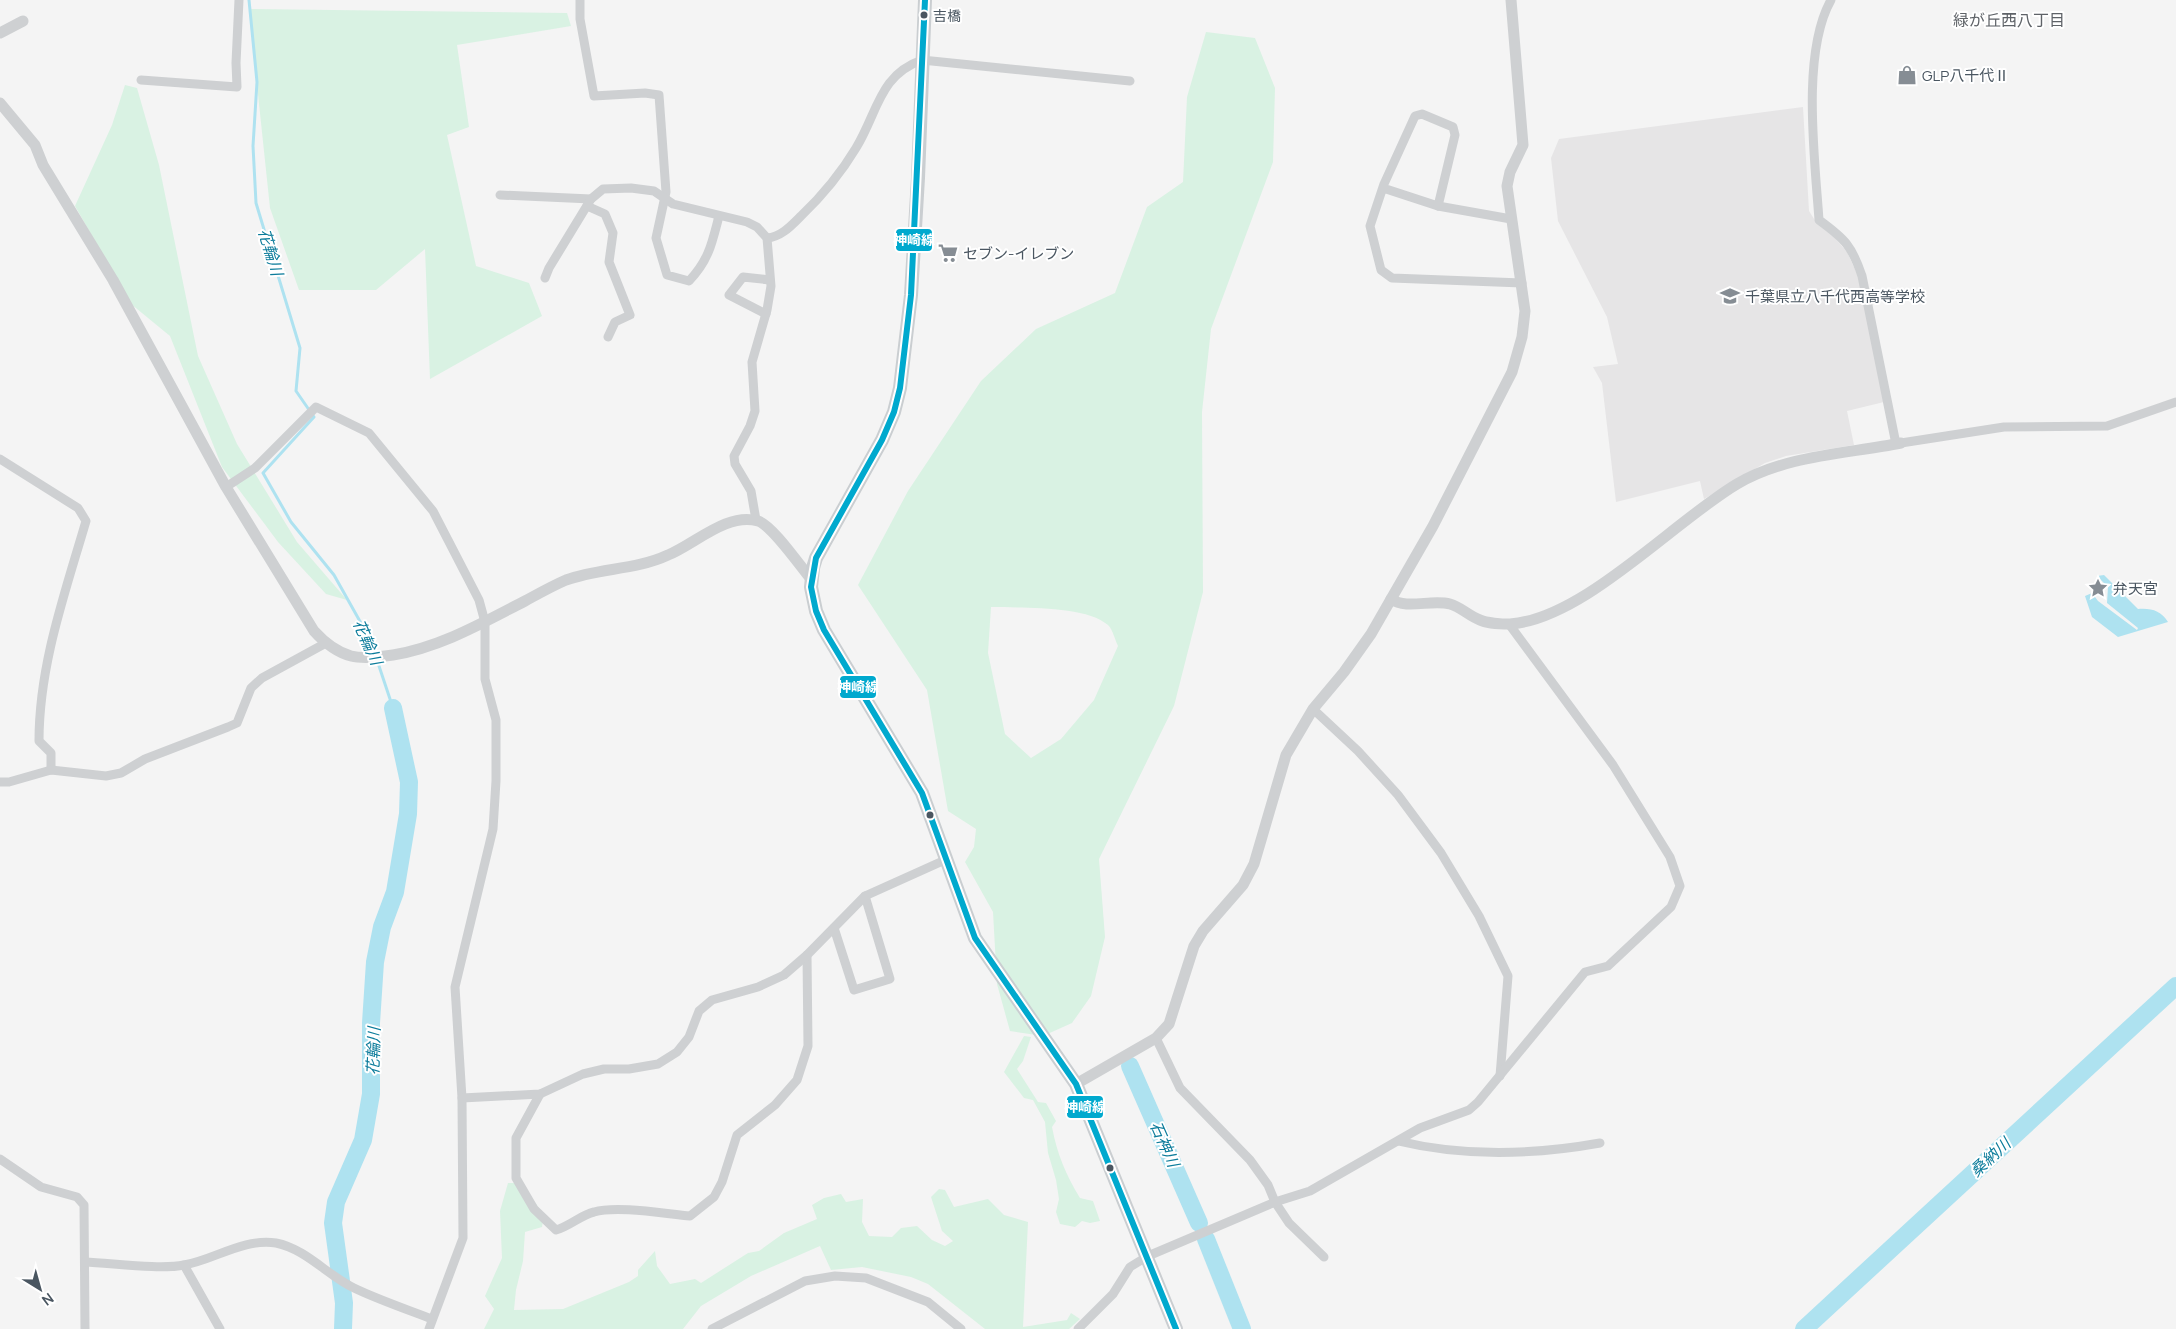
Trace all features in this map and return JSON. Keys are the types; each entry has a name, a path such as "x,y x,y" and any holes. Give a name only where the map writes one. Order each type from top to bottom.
{"main road":[{"path":"925,0 911,295 900,388 894,412 882,440 816,558 811,579 816,612 824,630 912,774 929,812 975,938 1076,1084 1148,1256 1176,1329"}],"street":[{"path":"141,80 237,87 236,63 239,0"},
{"path":"580,0 580,19 594,96 645,93 659,95 665,198 656,238 667,275 689,281 699,270 709,255 719,216"},
{"path":"1076,1084 1156,1038 1169,1024 1194,946 1204,930 1243,885 1254,864 1286,755 1313,709 1344,672 1391,599 1433,526 1512,372 1522,337 1525,311 1507,186 1510,172 1523,145 1511,0"},
{"path":"1831,0 1817,43 1813,100 1819,220 1841,237 1853,251 1856,259 1862,276 1899,443"},
{"path":"0,33 23,20"},
{"path":"767,238 774,238 790,227 812,206 834,180 856,148 872,118 878,100 895,76 906,66 922,60 1130,82"},
{"path":"0,103 35,146 43,165 113,280 226,487 314,631 326,643 352,656 381,656 413,651 448,640 562,582 582,574 638,565 660,558 716,528 735,521 756,520 772,530 811,579"},
{"path":"1438,206 1455,135 1453,127 1422,114 1415,116 1383,188 1370,226 1381,270 1392,278 1522,283"},
{"path":"545,278 589,202 603,189 631,188 654,191 673,204 747,222 757,227 767,238 770,280 766,314 752,362 755,411 750,426 734,456 735,464 751,491 756,520"},
{"path":"1383,188 1438,206 1511,219"},
{"path":"500,195 589,202 605,214 613,233 609,262 630,315 615,322 608,337"},
{"path":"766,314 729,295 743,277 770,280"},
{"path":"1391,599 1398,604 1441,602 1452,605 1481,621 1509,624 1549,615 1601,584 1737,484 1769,468 1788,462 1899,443 2004,428 2107,426 2176,402"},
{"path":"226,487 255,468 316,407 369,433 433,510 479,600 485,622 485,679 496,720 496,781 493,829 456,987 462,1098 463,1238 429,1329"},
{"path":"0,459 78,508 86,521 48,656 39,711 39,741 51,753 51,770"},
{"path":"1078,1329 1113,1294 1130,1267 1148,1256 1275,1202 1310,1191 1434,1122 1469,1110 1500,1076 1585,972 1608,966 1671,907 1680,886 1670,857 1613,764 1509,624"},
{"path":"0,782 9,782 51,770 106,776 120,772 145,759 228,728 237,723 251,688 262,678 326,643"},
{"path":"1313,709 1358,751 1398,795 1440,853 1479,916 1508,976 1500,1076"},
{"path":"462,1098 540,1094 583,1074 604,1069 629,1069 658,1064 677,1052 689,1037 699,1011 712,1000 758,987 784,975 807,956 865,896 946,860"},
{"path":"834,928 854,990 890,979 865,896"},
{"path":"540,1094 516,1138 516,1178 534,1209 545,1222 556,1230 566,1228 594,1212 618,1210 690,1216 714,1196 737,1135 776,1105 797,1080 808,1046 807,956"},
{"path":"1156,1038 1180,1088 1250,1160 1268,1185 1275,1202 1289,1223 1324,1257"},
{"path":"1398,1141 1459,1152 1556,1150 1600,1143"},
{"path":"0,1159 40,1186 77,1197 84,1205 85,1329"},
{"path":"85,1262 184,1265 230,1249 274,1243 296,1250 354,1288 432,1319"},
{"path":"184,1265 220,1329"},
{"path":"712,1329 805,1281 835,1276 866,1278 928,1302 960,1329"}],"shaded area":[{"name":"千葉県立八千代西高等学校","path":"1803,107 1809,211 1816,222 1834,237 1847,252 1858,276 1884,402 1847,411 1854,445 1786,456 1765,463 1704,499 1700,481 1616,502 1602,383 1593,367 1618,364 1607,317 1558,221 1551,158 1559,139"}],"green space":[{"path":"249,9 567,13 571,26 457,45 469,127 447,135 476,266 529,283 542,316 430,379 425,249 376,290 299,290 270,208"},
{"path":"1206,32 1255,38 1275,88 1273,162 1211,329 1202,412 1203,592 1174,706 1099,859 1105,937 1091,996 1072,1023 1043,1036 1010,1031 997,984 993,912 965,862 974,847 976,829 948,811 927,690 858,585 908,491 981,381 1036,329 1115,293 1147,207 1183,182 1187,97","holes":["991,607 1052,609 1085,614 1108,625 1113,632 1118,646 1094,700 1061,739 1031,758 1005,734 988,653"]},
{"path":"125,85 137,88 159,165 198,356 237,444 297,542 347,600 326,594 278,542 222,467 170,336 131,304 75,206 112,125"},
{"path":"1024,1036 1031,1037 1023,1061 1017,1069 1038,1102 1046,1103 1056,1121 1052,1127 1066,1173 1080,1198 1093,1201 1100,1221 1090,1223 1082,1221 1075,1227 1060,1224 1056,1212 1059,1199 1056,1180 1048,1153 1045,1122 1033,1100 1024,1098 1004,1072"},
{"path":"508,1183 521,1183 544,1215 542,1227 525,1232 523,1261 516,1290 514,1310 563,1309 629,1282 638,1276 638,1270 655,1251 657,1266 670,1284 695,1279 701,1283 748,1253 759,1251 784,1233 817,1219 812,1205 824,1198 841,1194 846,1202 863,1199 862,1222 869,1236 892,1237 901,1228 917,1226 932,1240 945,1246 953,1241 942,1231 931,1197 939,1189 945,1190 954,1207 988,1199 1004,1215 1028,1222 1023,1327 1067,1320 1071,1313 1080,1319 1069,1329 985,1329 928,1284 911,1277 862,1267 831,1270 820,1246 751,1276 701,1306 683,1329 484,1329 494,1309 485,1296 502,1258 500,1211"}],"water":[{"path":"2104,575 2138,609 2156,611 2168,622 2118,637 2092,617 2085,596 2092,593 2098,601 2137,630 2138,628 2107,603 2108,587 2097,576"}],"waterway":[{"name":"花輪川","path":"249,0 257,82 253,146 256,203 300,348 296,391 314,417 263,473 291,522 334,575 371,641 375,654"},
{"name":"花輪川","path":"377,660 393,708"},
{"name":"花輪川","path":"343,1329 344,1303 333,1223 336,1202 363,1140 371,1094 371,1023 375,962 382,927 395,892 408,814 409,782 393,708"},
{"name":"桑納川","path":"1804,1329 2176,986"},
{"name":"石神川","path":"1130,1066 1199,1223"},
{"name":"石神川","path":"1206,1239 1242,1329"}],"transit line":[{"name":"神崎線","path":"925,0 911,295 900,388 894,412 882,440 816,558 811,587 816,611 824,630 922,793 975,938 1076,1084 1176,1329"}],"place":[{"name":"吉橋","path":"924,15"},
{"name":"GLP八千代Ⅱ","path":"1907,75"},
{"name":"セブン-イレブン","path":"948,253"},
{"name":"千葉県立八千代西高等学校","path":"1730,296"},
{"name":"弁天宮","path":"2098,588"}],"district":[{"name":"緑が丘西八丁目","path":"2009,20"}]}
